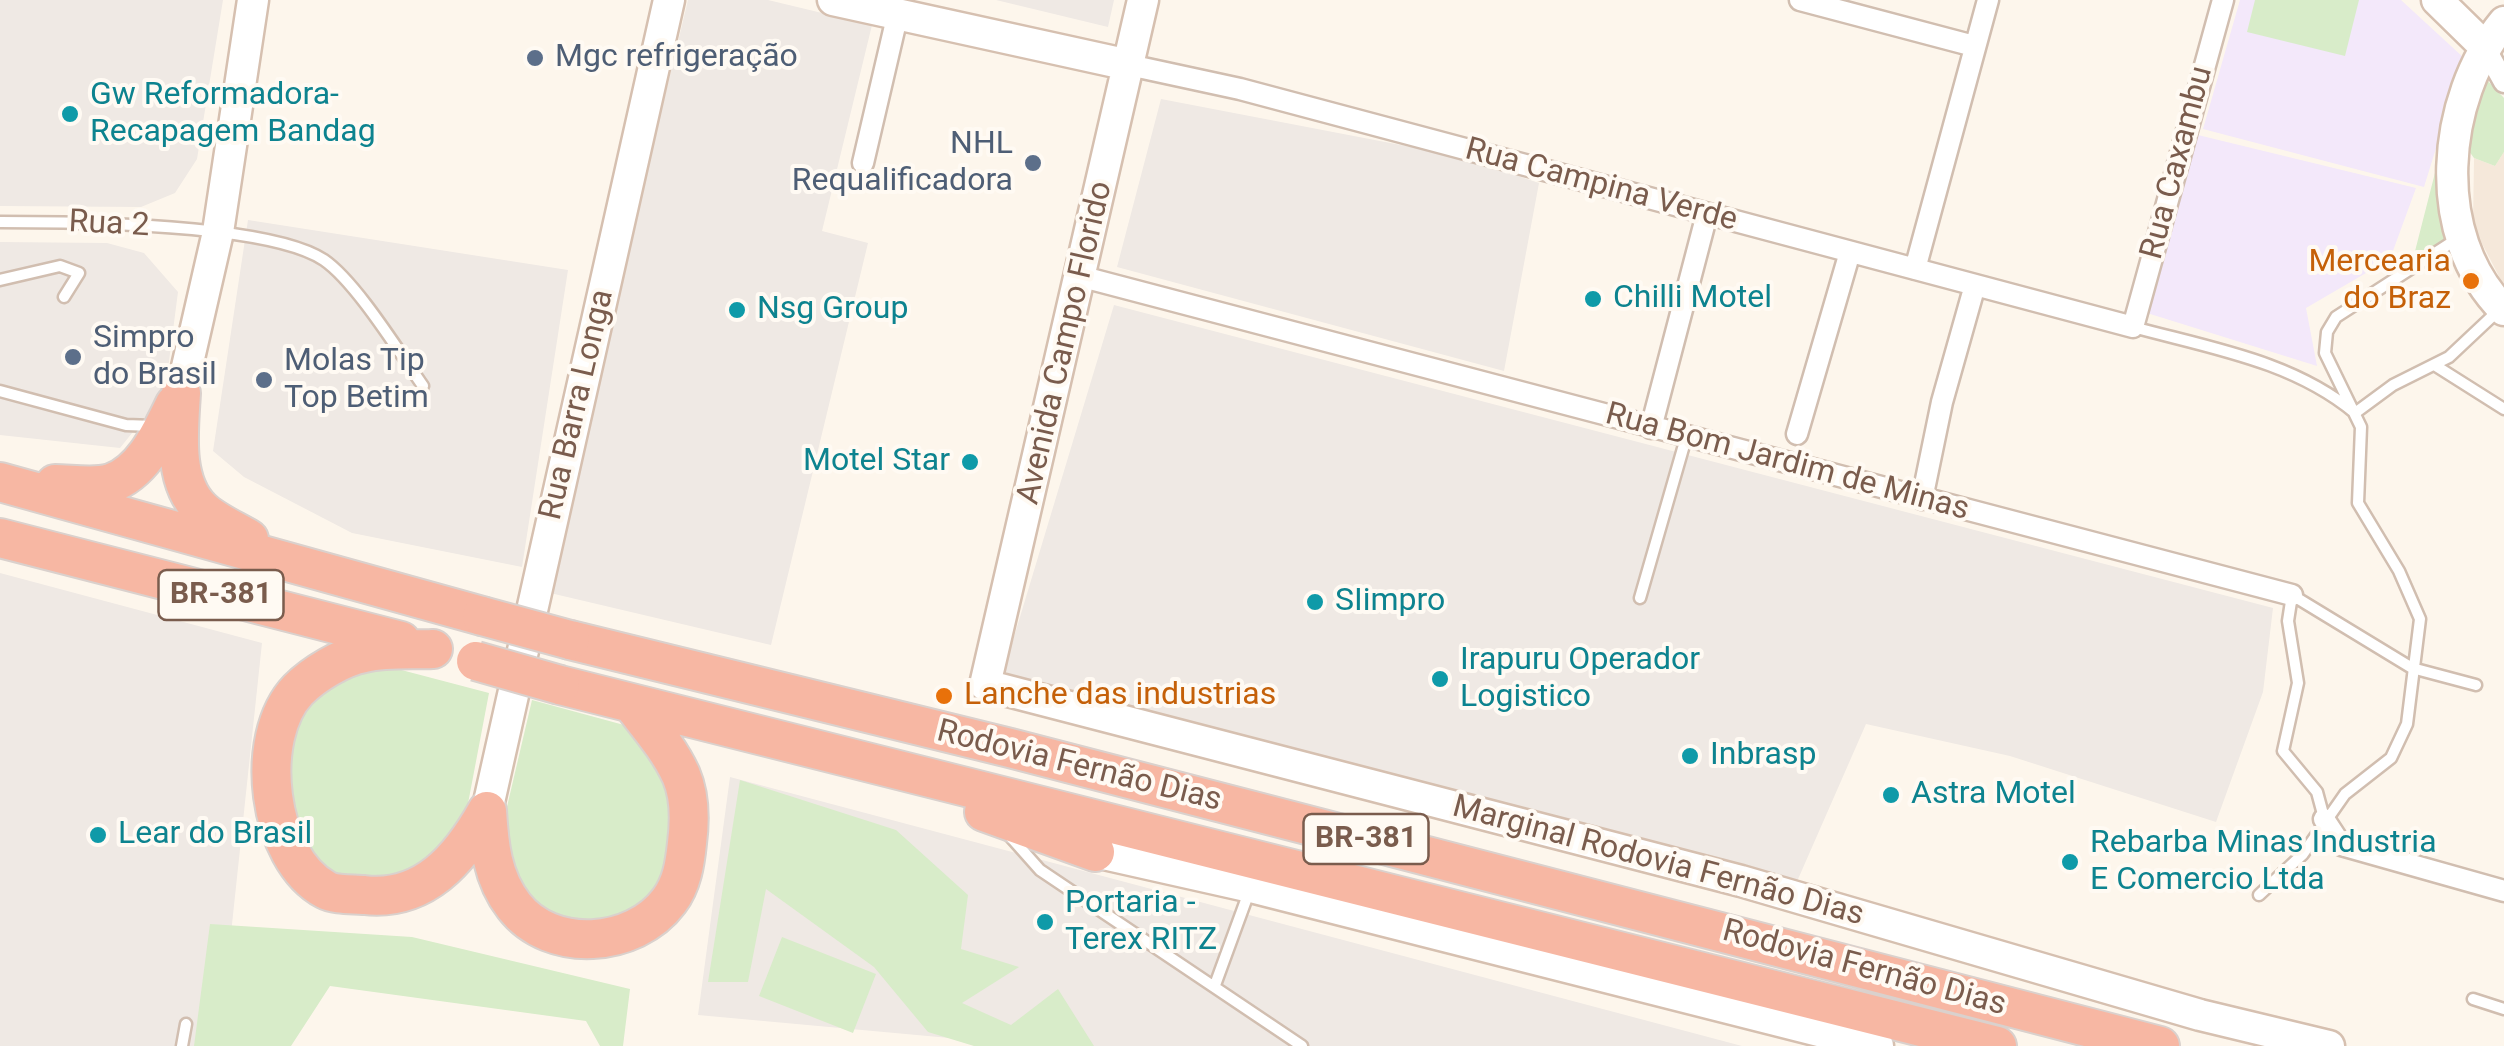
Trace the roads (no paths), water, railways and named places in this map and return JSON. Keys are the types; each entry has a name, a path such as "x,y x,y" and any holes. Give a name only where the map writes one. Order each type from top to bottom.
{"highway":[{"path":"8,483 110,483 136,466 172,409"},
{"path":"172,409 184,480 199,508 289,564"},
{"name":"Rodovia Fernão Dias","path":"8,483 570,640 1029,752 2160,1046"},
{"name":"Rodovia Fernão Dias","path":"3,539 633,705 907,770 1997,1046"},
{"path":"433,650 364,652 335,664 296,692 276,732 271,786 281,836 299,866 327,891 381,897 420,888 446,869 488,811"},
{"path":"488,811 496,875 515,908 560,937 616,938 668,904 678,886 690,818 682,776 633,705"},
{"name":"BR-381","path":"907,770 956,802 1095,852"}],"main road":[{"path":"172,409 218,232 253,0"},
{"path":"250,33 264,0"},
{"name":"Rua Barra Longa","path":"488,811 669,0"},
{"name":"Rua Campina Verde","path":"833,0 900,7 1129,64"},
{"name":"Avenida Campo Florido","path":"985,686 1143,0"},
{"path":"2437,0 2494,34 2460,106 2451,152 2452,189 2464,235 2502,309"},
{"name":"Marginal Rodovia Fernão Dias","path":"985,686 1741,881 2200,1015 2329,1046"},
{"name":"BR-381","path":"1095,852 1251,887 1878,1046"}],"street":[{"path":"1800,0 1974,46"},
{"path":"1915,269 1988,0"},
{"name":"Rua Caxambu","path":"2133,327 2223,0"},
{"path":"862,163 900,7"},
{"path":"2494,34 2504,82"},
{"name":"Rua Campina Verde","path":"1129,64 1240,89 2133,327"},
{"path":"1651,428 1707,214"},
{"path":"1797,434 1850,252"},
{"name":"Rua Bom Jardim de Minas","path":"1082,277 2292,595"},
{"path":"1922,499 1942,402 1975,285"},
{"path":"2324,820 2341,845 2503,885"}],"lane":[{"name":"Rua 2","path":"0,222 79,222 218,232 299,249 324,260 343,278 424,386"},
{"path":"2259,895 2304,854 2344,794 2392,758 2402,741 2420,619 2399,571 2358,503 2362,439 2355,413 2325,353 2330,324 2464,235"},
{"path":"0,280 60,266 79,274 64,297"},
{"path":"2355,413 2393,385 2436,366 2502,309"},
{"name":"Rua Campina Verde","path":"2133,327 2299,376 2328,390 2355,413"},
{"path":"2436,366 2504,408"},
{"path":"0,391 126,424 172,409"},
{"path":"1640,598 1686,438"},
{"path":"2292,595 2288,621 2298,683 2282,751 2317,792 2324,820"},
{"name":"Rua Bom Jardim de Minas","path":"2292,595 2412,668 2476,685"},
{"path":"994,816 1040,870 1302,1046"},
{"path":"1215,985 1251,887"},
{"path":"2473,999 2504,1009"},
{"path":"182,1046 186,1024"}],"place":[{"name":"Mgc refrigeração","path":"535,58"},
{"name":"Gw Reformadora- Recapagem Bandag","path":"70,114"},
{"name":"NHL Requalificadora","path":"1033,163"},
{"name":"Mercearia do Braz","path":"2471,281"},
{"name":"Chilli Motel","path":"1593,299"},
{"name":"Nsg Group","path":"737,310"},
{"name":"Simpro do Brasil","path":"73,357"},
{"name":"Molas Tip Top Betim","path":"264,380"},
{"name":"Motel Star","path":"970,462"},
{"name":"SIimpro","path":"1315,602"},
{"name":"Irapuru Operador Logistico","path":"1440,679"},
{"name":"Lanche das industrias","path":"944,696"},
{"name":"Inbrasp","path":"1690,756"},
{"name":"Astra Motel","path":"1891,795"},
{"name":"Lear do Brasil","path":"98,835"},
{"name":"Rebarba Minas Industria E Comercio Ltda","path":"2070,862"},
{"name":"Portaria - Terex RITZ","path":"1045,922"}]}
